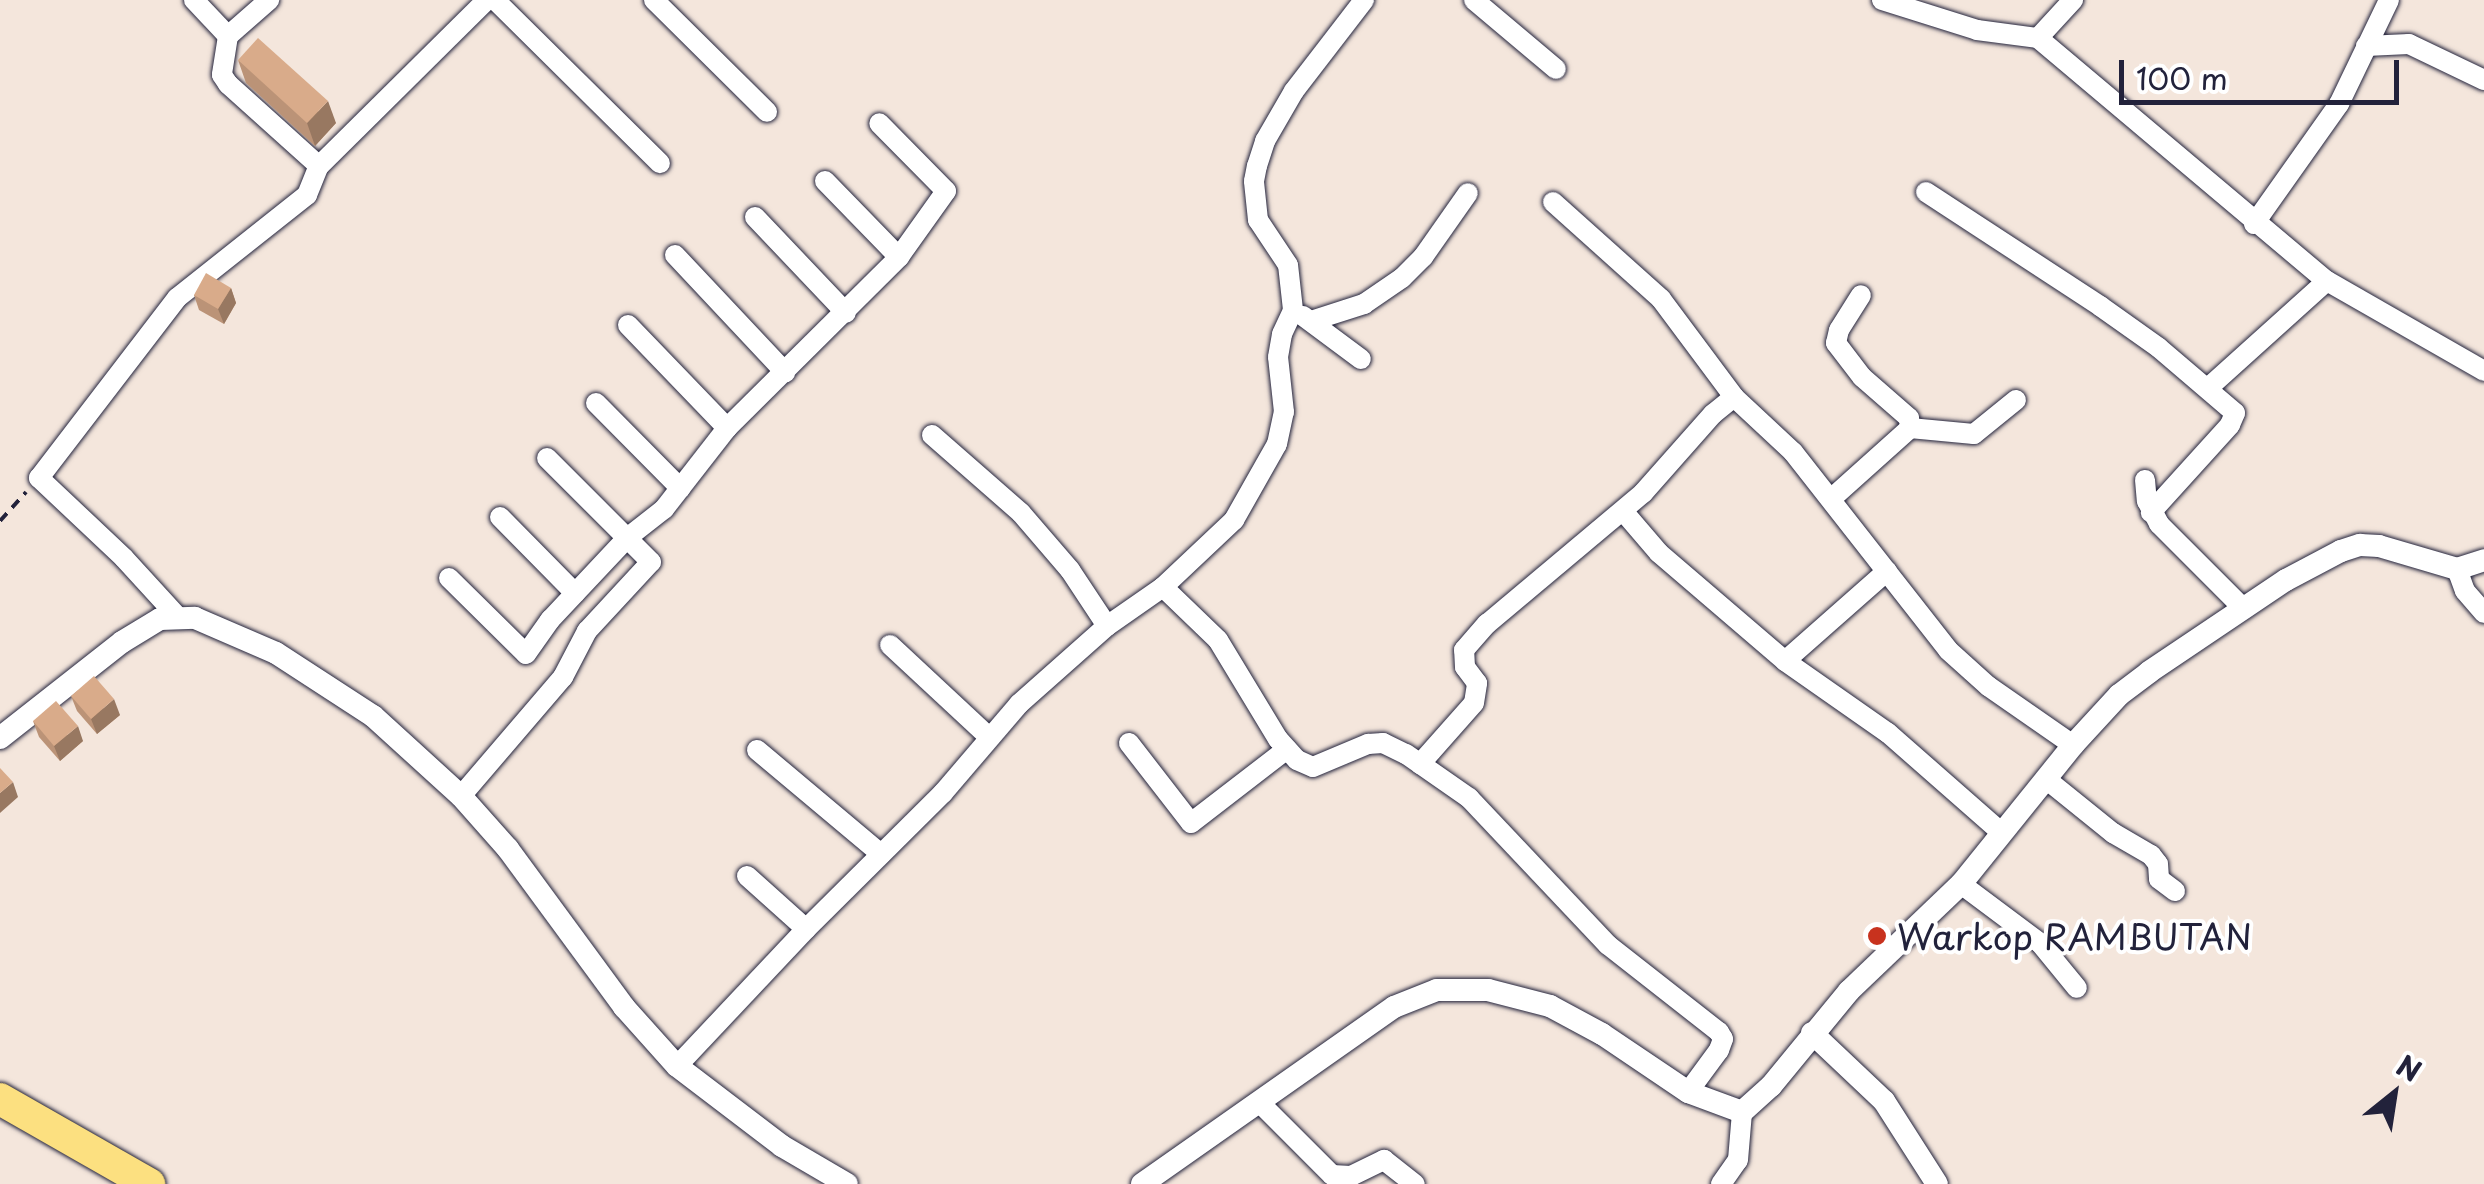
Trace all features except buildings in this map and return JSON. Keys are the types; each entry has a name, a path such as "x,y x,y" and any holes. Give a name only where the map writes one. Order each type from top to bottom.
{"highway":[{"path":"0,1099 149,1184"}],"street":[{"path":"194,0 228,36"},
{"path":"269,0 228,36 222,75 319,166"},
{"path":"486,0 319,166 307,196 177,298 40,478 124,558 176,615 238,634 341,692 460,796 508,849 624,1007 678,1066 782,1146 847,1184"},
{"path":"496,0 660,162"},
{"path":"654,0 767,112"},
{"path":"1361,360 1302,315 1288,265 1258,220 1254,181 1265,141 1294,92 1364,0"},
{"path":"1474,0 1556,68"},
{"path":"1882,0 1977,30 2038,38 2254,224 2327,281 2484,370"},
{"path":"2038,38 2073,0"},
{"path":"2254,224 2339,104 2389,0"},
{"path":"2366,46 2409,44 2484,80"},
{"path":"449,578 526,654 575,593 627,538 664,509 727,428 900,257 946,191 879,123"},
{"path":"825,181 900,257"},
{"path":"1926,192 2100,306 2232,409 2235,419 2151,512"},
{"path":"1302,315 1364,304 1402,278 1423,257 1468,193"},
{"path":"1553,202 1661,299 1734,397 1793,452 1908,603 1965,667 2073,744"},
{"path":"755,218 846,313"},
{"path":"674,255 785,372"},
{"path":"2208,388 2327,281"},
{"path":"1861,294 1838,330 1836,343 1862,376 1909,418 1910,428"},
{"path":"678,1066 806,929 943,793 989,737 1107,626 1162,587 1234,520 1278,444 1284,412 1278,357 1302,315"},
{"path":"628,325 727,428"},
{"path":"1420,764 1474,703 1477,683 1465,667 1464,650 1487,624 1670,467 1712,414 1734,397"},
{"path":"1830,499 1910,428 1974,434 2016,400"},
{"path":"596,403 680,488"},
{"path":"932,436 1021,513 1070,570 1107,626"},
{"path":"460,796 563,676 587,631 651,562 547,458"},
{"path":"2145,480 2151,512 2244,609"},
{"path":"1623,511 1659,553 1785,661 1888,733 2002,833"},
{"path":"500,517 575,593"},
{"path":"1721,1184 1738,1160 1742,1112 1771,1086 1812,1033 1961,884 2073,744 2119,695 2314,562 2360,544 2457,569 2484,560"},
{"path":"2457,569 2466,591 2484,613"},
{"path":"1785,661 1887,571"},
{"path":"1162,587 1218,640 1297,760 1312,767 1353,748 1383,743 1420,764 1480,808 1608,945 1719,1032 1723,1039 1720,1050 1688,1092"},
{"path":"0,738 132,635 176,615"},
{"path":"890,645 989,737"},
{"path":"1129,743 1192,823 1287,748"},
{"path":"757,750 882,854"},
{"path":"2046,779 2113,834 2152,855 2158,864 2159,879 2175,891"},
{"path":"747,876 806,929"},
{"path":"1961,884 2040,943 2076,988"},
{"path":"1142,1184 1394,1007 1415,996 1460,987 1518,997 1572,1016 1688,1092 1742,1112"},
{"path":"1812,1033 1884,1102 1937,1184"},
{"path":"1259,1102 1332,1175 1352,1176 1384,1160 1414,1184"}],"path":[{"path":"0,521 40,478"}],"place":[{"name":"Warkop RAMBUTAN","path":"1877,936"}]}
